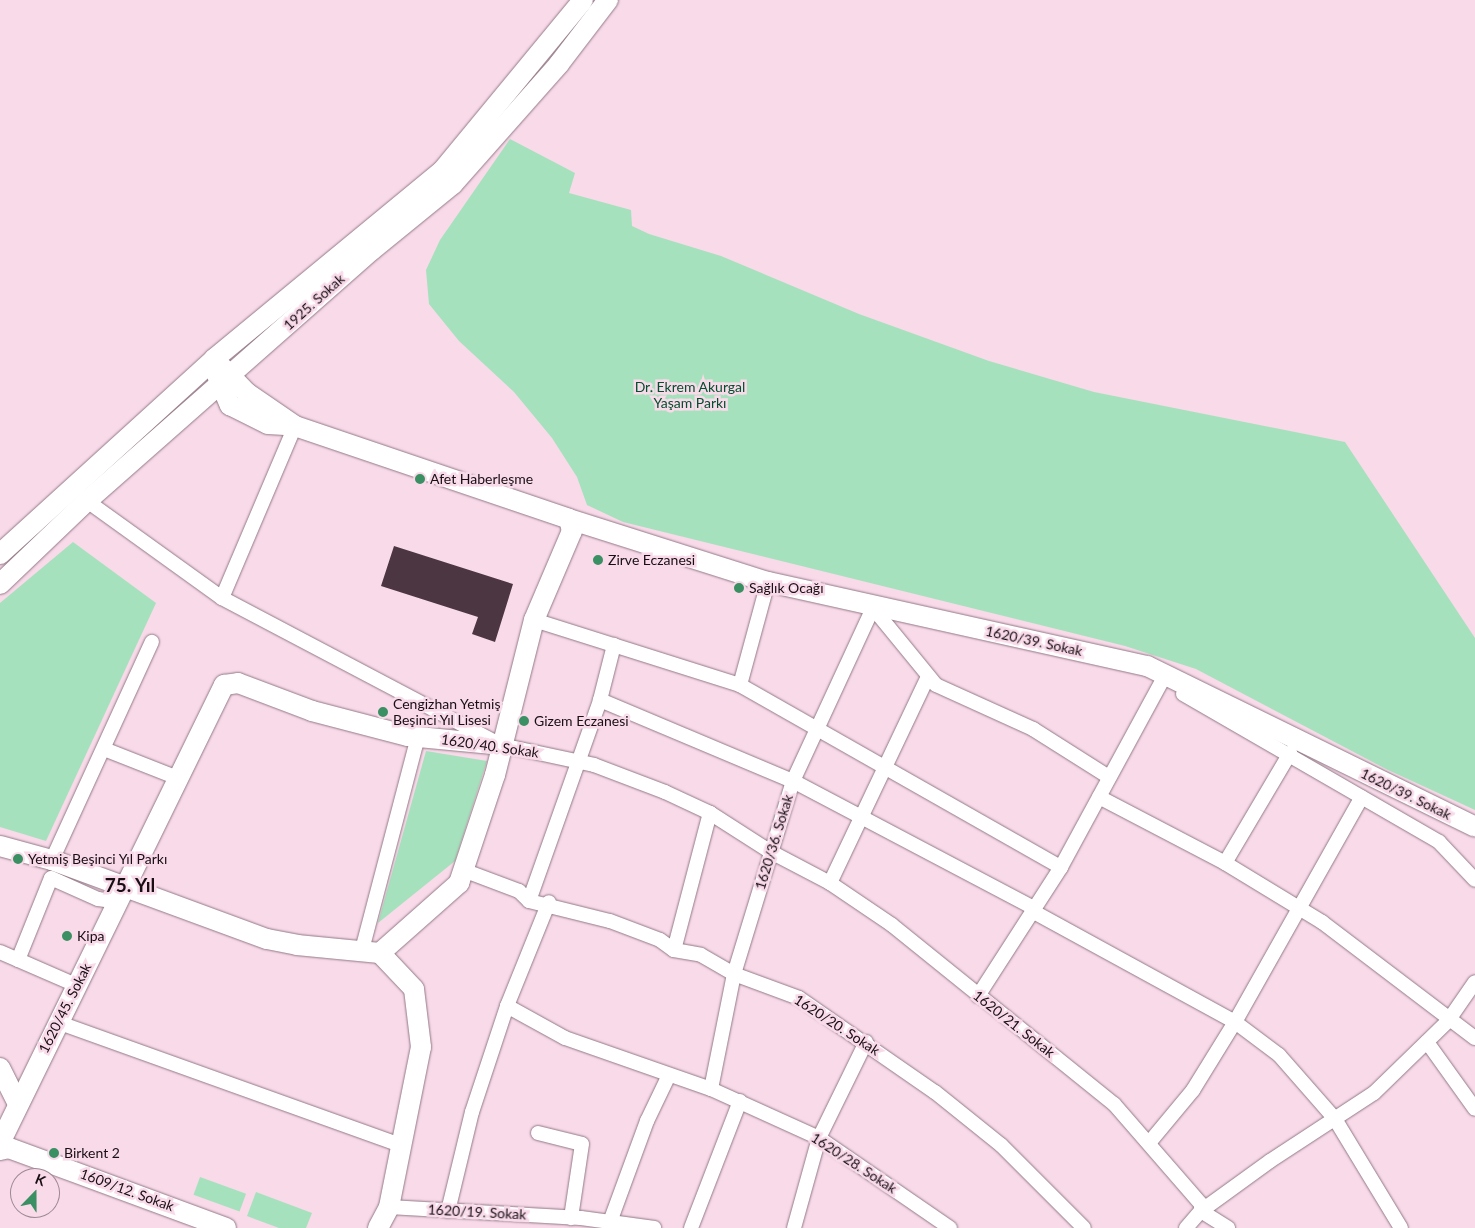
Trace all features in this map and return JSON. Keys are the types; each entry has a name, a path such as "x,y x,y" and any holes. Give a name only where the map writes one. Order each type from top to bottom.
{"main road":[{"name":"1925. Sokak","path":"0,554 214,359 443,170 583,0"},
{"name":"1925. Sokak","path":"0,584 87,501 225,382 372,250 453,184 559,64 608,0"},
{"name":"1620/39. Sokak","path":"214,359 225,382 294,426 569,519 768,582 873,608 1147,666 1165,678 1475,827"},
{"path":"371,951 460,882 495,775 501,745 534,620 572,531 569,519"},
{"name":"1620/40. Sokak","path":"224,684 238,683 312,711 418,737 501,745"},
{"name":"1620/45. Sokak","path":"0,1143 57,1022 180,779 224,684"},
{"path":"0,846 52,860 123,894 267,938 297,946 371,951 414,988 418,1004 421,1047 389,1207 378,1228"},
{"path":"0,1068 18,1104"},
{"name":"1609/12. Sokak","path":"0,1150 9,1148 74,1170 226,1228"}],"street":[{"path":"222,598 294,426"},
{"path":"87,501 222,598 501,745"},
{"path":"740,685 768,582"},
{"path":"873,608 936,685 1033,729 1109,777"},
{"name":"1620/36. Sokak","path":"710,1089 734,974 793,781 873,608"},
{"path":"534,620 740,685 815,730 888,767 1061,867"},
{"path":"52,860 152,642"},
{"path":"463,870 519,891 530,901 600,700 614,645"},
{"path":"830,883 888,767 928,677"},
{"path":"978,996 1061,867 1165,678 1440,842 1475,880"},
{"path":"600,700 793,781 864,816 1235,1022 1279,1056 1335,1119 1401,1228"},
{"path":"371,951 418,737"},
{"name":"1620/40. Sokak","path":"501,745 579,762 665,792 710,813 771,852"},
{"path":"104,749 180,779"},
{"path":"1224,863 1290,753"},
{"path":"1099,797 1224,863 1301,909 1448,1021 1475,1038"},
{"path":"1150,1143 1193,1090 1235,1022 1301,909 1362,797"},
{"path":"674,950 710,813"},
{"name":"1620/21. Sokak","path":"771,852 830,883 892,925 1114,1104 1150,1143 1201,1204 1201,1211 1228,1228"},
{"path":"18,960 51,878 98,899 123,894"},
{"name":"1620/20. Sokak","path":"530,901 548,902 660,940 674,950 701,955 734,974 799,998 866,1042 1002,1145 1084,1228"},
{"path":"448,1211 472,1112 507,1006 548,902"},
{"path":"0,952 76,985"},
{"path":"1186,1228 1201,1211 1374,1093 1448,1021 1475,982"},
{"name":"1620/28. Sokak","path":"507,1006 565,1038 710,1089 819,1138 950,1228"},
{"path":"57,1022 401,1145"},
{"path":"794,1228 819,1138 866,1042"},
{"path":"1427,1042 1475,1109"},
{"path":"610,1222 648,1120 669,1075"},
{"path":"691,1228 740,1101"},
{"path":"538,1133 582,1144 571,1218"},
{"name":"1620/19. Sokak","path":"389,1207 571,1218 654,1228"}],"green space":[{"name":"Dr. Ekrem Akurgal Yaşam Parkı","path":"510,139 575,173 569,193 631,210 632,226 649,234 721,256 859,314 989,361 1094,392 1345,442 1475,638 1475,810 1386,769 1196,669 1125,646 623,522 587,505 577,477 552,438 514,392 459,341 429,304 426,270 440,240"},
{"path":"73,542 156,603 46,841 0,827 0,603"},
{"path":"426,751 487,761 455,861 378,923"},
{"path":"200,1177 246,1194 240,1212 194,1195"},
{"path":"256,1192 312,1213 306,1228 279,1228 247,1216"}],"building":[{"path":"394,546 513,584 495,642 472,634 478,617 381,586"}],"place":[{"name":"Afet Haberleşme","path":"420,479"},
{"name":"Zirve Eczanesi","path":"598,560"},
{"name":"Sağlık Ocağı","path":"739,588"},
{"name":"Cengizhan Yetmiş Beşinci Yıl Lisesi","path":"383,712"},
{"name":"Gizem Eczanesi","path":"524,721"},
{"name":"Yetmiş Beşinci Yıl Parkı","path":"18,859"},
{"name":"Kipa","path":"67,936"},
{"name":"Birkent 2","path":"54,1153"}],"district":[{"name":"75. Yıl","path":"130,885"}]}
